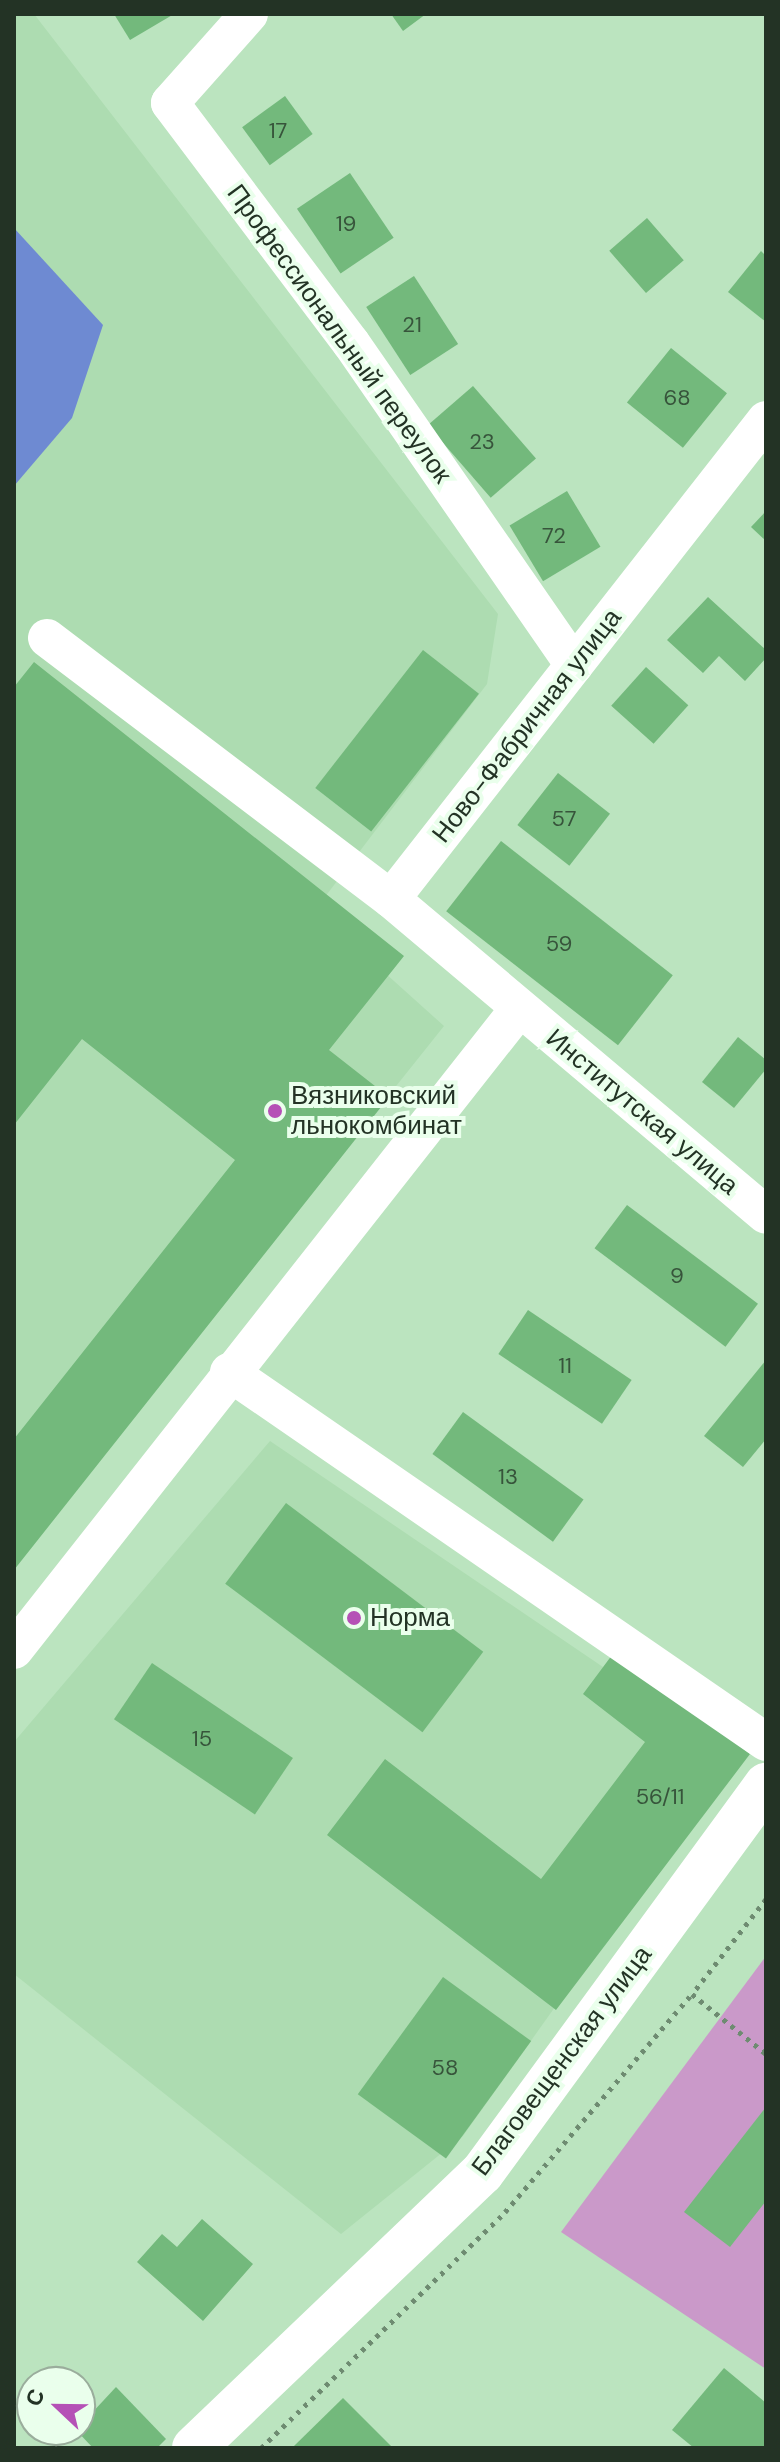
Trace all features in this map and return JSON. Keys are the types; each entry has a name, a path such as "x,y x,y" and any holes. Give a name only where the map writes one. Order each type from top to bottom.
{"main road":[{"name":"Благовещенская улица","path":"194,2448 482,2173 766,1785"}],"street":[{"name":"Профессиональный переулок","path":"249,14 170,103 351,343 574,665"},
{"name":"Ново-Фабричная улица","path":"391,899 766,420"},
{"path":"14,1650 229,1372 518,1010 391,899 47,638"},
{"name":"Институтская улица","path":"518,1010 766,1215"},
{"path":"229,1372 766,1742"}],"path":[{"path":"766,1899 692,1994 766,2054"}],"shaded area":[{"path":"14,14 34,14 498,614 487,684 315,910 444,1026 14,1565"},
{"path":"270,1441 734,1756 463,2136 341,2234 14,1974 14,1742"},
{"path":"766,1956 766,2369 561,2232"}],"water":[{"path":"14,228 103,325 72,418 14,486"}],"building":[{"path":"114,14 174,14 130,40"},
{"path":"391,14 426,14 403,31"},
{"path":"285,96 313,134 270,165 242,127"},
{"path":"350,173 394,238 341,273 297,209"},
{"path":"647,218 684,260 646,293 609,251"},
{"path":"761,251 766,256 766,322 728,292"},
{"path":"414,276 458,344 410,375 366,307"},
{"path":"671,348 727,393 683,448 627,402"},
{"path":"473,386 536,458 491,498 428,425"},
{"path":"567,491 600,547 543,581 510,526"},
{"path":"766,511 766,541 751,527"},
{"path":"708,597 766,650 766,658 745,681 719,656 703,673 667,640"},
{"path":"423,650 479,694 371,832 315,788"},
{"name":"Вязниковский льнокомбинат","path":"34,662 404,956 329,1050 389,1097 14,1570 14,1439 235,1160 82,1039 14,1125 14,687"},
{"path":"646,667 688,705 654,744 611,706"},
{"path":"558,773 610,814 569,866 517,825"},
{"path":"501,841 673,975 618,1045 446,911"},
{"path":"738,1037 766,1060 766,1069 734,1108 702,1082"},
{"path":"627,1205 758,1304 725,1347 595,1248"},
{"path":"528,1310 632,1380 602,1424 498,1354"},
{"path":"766,1360 766,1439 743,1467 704,1436"},
{"path":"463,1412 584,1500 553,1542 432,1454"},
{"name":"Норма","path":"286,1503 483,1652 422,1732 225,1584"},
{"path":"615,1651 750,1754 556,2010 327,1835 385,1759 541,1879 645,1742 583,1694"},
{"path":"152,1663 293,1758 255,1814 114,1719"},
{"path":"443,1977 531,2041 446,2158 358,2094"},
{"path":"766,2107 766,2201 730,2247 684,2212"},
{"path":"202,2219 253,2264 203,2321 137,2262 162,2234 177,2247"},
{"path":"724,2368 766,2403 766,2448 694,2448 672,2430"},
{"path":"116,2387 166,2439 157,2448 93,2448 91,2446 96,2446 96,2408"},
{"path":"343,2398 393,2448 294,2446"}],"place":[{"name":"Вязниковский льнокомбинат","path":"275,1111"},
{"name":"Норма","path":"354,1618"}]}
